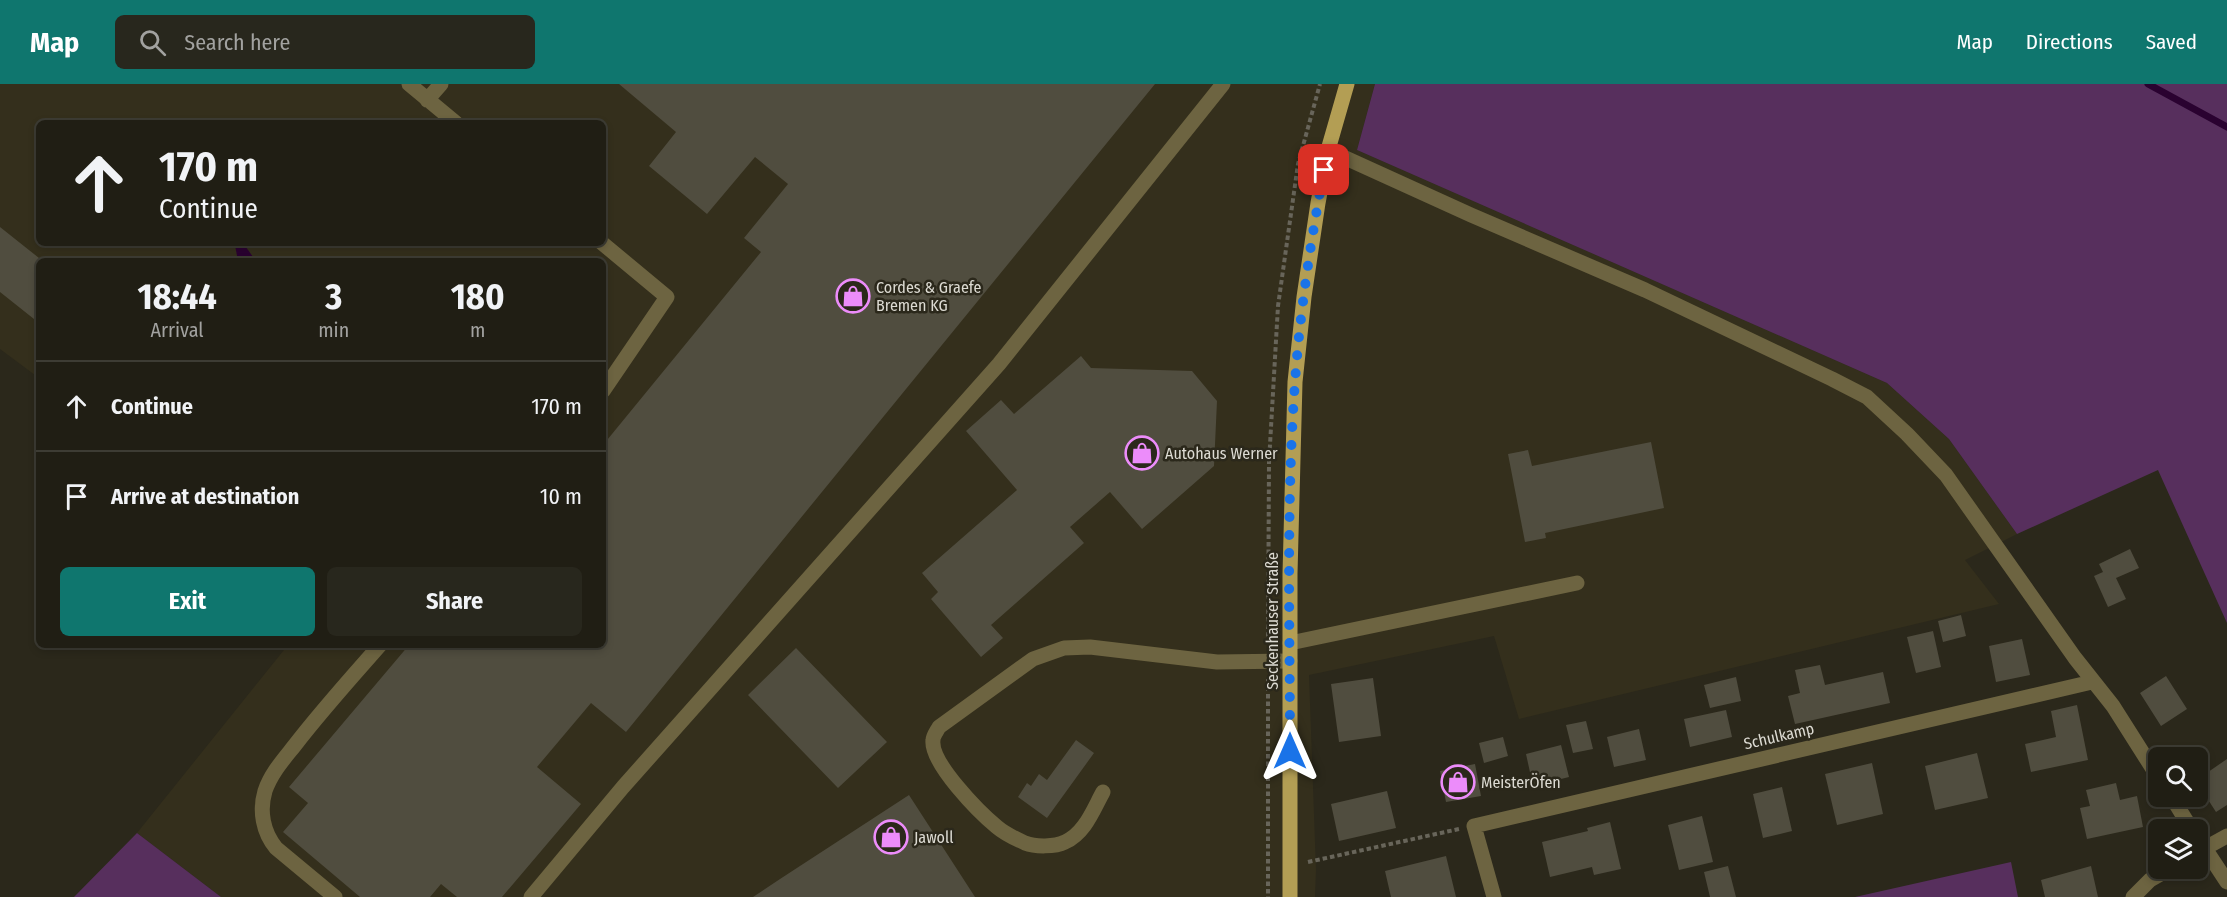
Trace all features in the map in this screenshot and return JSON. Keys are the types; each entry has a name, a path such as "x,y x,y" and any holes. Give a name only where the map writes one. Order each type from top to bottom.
{"main road":[{"name":"Seckenhauser Straße","path":"1290,897 1290,643 1295,382 1304,297 1318,203 1328,150 1347,84"}],"street":[{"path":"409,84 452,120"},
{"path":"427,100 441,84"},
{"path":"531,897 629,780 999,364 1223,84"},
{"path":"1328,150 1645,290 1867,397 1946,475 2092,682 2113,706 2148,761"},
{"path":"606,246 667,297 606,387"},
{"path":"1290,643 1576,583"},
{"path":"1103,792 1078,834 1064,843 1046,846 1027,844 998,828 975,805 946,772 935,754 933,739 939,728 1033,659 1064,648 1090,647 1217,662 1290,662"},
{"path":"335,897 284,855 268,838 262,821 264,792 280,765 378,648"},
{"name":"Schulkamp","path":"1474,826 2092,682"},
{"path":"1474,826 1494,897"},
{"path":"2208,843 2227,836"},
{"path":"2208,857 2227,882"},
{"path":"2133,897 2152,879"}],"path":[{"path":"1272,404 1278,306 1287,237 1298,164 1320,84"},
{"path":"1290,864 1474,826"}],"shaded area":[{"path":"0,84 1375,84 1357,150 1887,383 1949,439 2017,534 1965,560 1999,604 1519,719 1494,636 1309,675 1315,897 221,897 137,833 286,648 606,648 606,258 36,258 36,376 0,349"},
{"path":"1375,84 2227,84 2227,623 2158,470 2017,534 1949,439 1887,383 1357,150"},
{"path":"235,246 245,246 254,258 237,258"},
{"path":"137,833 221,897 74,897"},
{"path":"2011,862 2018,897 1855,897"}],"building":[{"path":"619,84 1155,84 626,732 591,703 537,767 581,804 502,897 457,897 441,884 430,897 360,897 283,832 308,803 289,787 406,648 606,648 606,441 761,252 744,238 788,184 755,157 707,214 649,166 676,132"},
{"path":"0,227 39,258 36,258 36,321 0,292"},
{"path":"1081,356 1091,368 1192,371 1217,401 1214,466 1142,529 1110,492 1070,527 1084,543 991,625 1003,638 981,657 931,599 938,592 922,573 1017,490 966,431 1001,400 1014,414"},
{"path":"1651,442 1664,508 1545,533 1546,538 1525,542 1508,454 1528,450 1532,466"},
{"path":"2130,549 2139,568 2116,578 2126,599 2108,607 2094,576 2103,572 2099,564"},
{"path":"1961,615 1966,636 1943,642 1938,621"},
{"path":"1933,631 1941,667 1916,673 1907,637"},
{"path":"2022,639 2030,675 1996,682 1989,646"},
{"path":"796,648 887,742 838,788 748,695"},
{"path":"1820,665 1825,685 1883,672 1890,703 1795,724 1788,696 1800,693 1795,670"},
{"path":"2166,676 2187,709 2161,726 2140,693"},
{"path":"1736,677 1741,701 1710,708 1704,685"},
{"path":"1373,678 1381,736 1339,742 1331,684"},
{"path":"2077,705 2088,760 2031,772 2025,744 2056,737 2051,711"},
{"path":"1726,710 1732,737 1690,747 1684,719"},
{"path":"1586,721 1593,749 1573,753 1566,725"},
{"path":"1639,729 1646,760 1614,767 1607,737"},
{"path":"1503,737 1508,756 1484,763 1479,743"},
{"path":"1076,740 1094,753 1047,818 1018,797 1027,783 1031,786 1039,774 1047,780"},
{"path":"1561,745 1569,777 1533,786 1526,754"},
{"path":"1977,753 1988,798 1935,810 1925,766"},
{"path":"2227,759 2227,805 2216,812 2208,800 2208,772"},
{"path":"1872,763 1883,814 1837,825 1825,774"},
{"path":"1475,764 1481,796 1446,802 1440,771"},
{"path":"2116,783 2120,800 2137,796 2143,827 2087,839 2080,808 2090,806 2086,790"},
{"path":"1782,787 1792,831 1763,838 1753,794"},
{"path":"1387,791 1396,828 1339,841 1331,804"},
{"name":"Jawoll","path":"909,795 975,897 753,897 780,879"},
{"path":"1702,816 1713,862 1679,870 1668,825"},
{"path":"1610,822 1621,869 1594,875 1592,867 1550,877 1542,842 1588,831 1587,828"},
{"path":"1446,856 1456,897 1391,897 1385,871"},
{"path":"1728,866 1736,897 1710,897 1704,872"},
{"path":"2091,866 2098,897 2045,897 2041,880"}],"waterway":[{"path":"2148,84 2227,127"}],"place":[{"name":"Cordes & Graefe Bremen KG","path":"853,296"},
{"name":"Autohaus Werner","path":"1142,453"},
{"name":"MeisterÖfen","path":"1458,782"},
{"name":"Jawoll","path":"891,837"}],"route":[{"path":"1290,751 1290,574 1295,382 1304,297 1324,170"}]}
